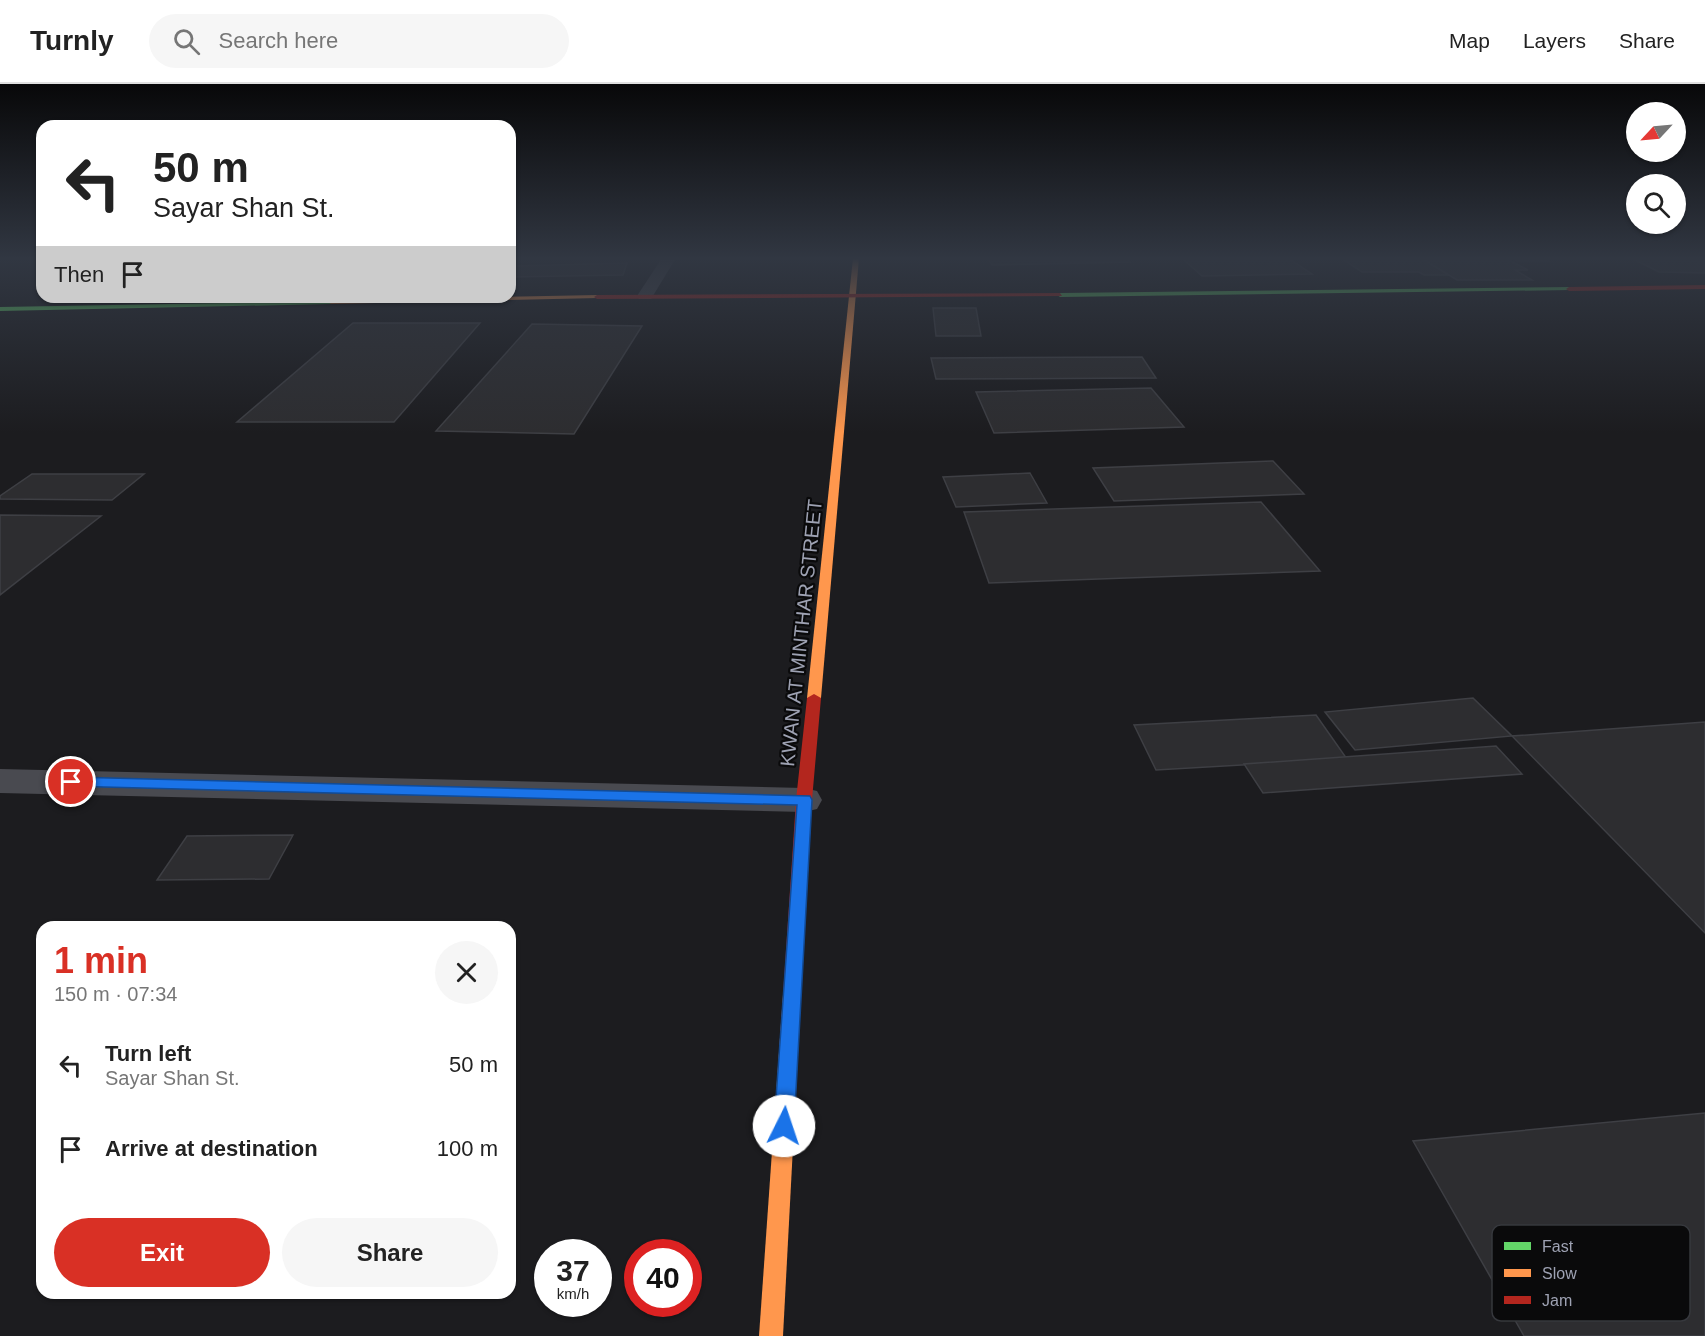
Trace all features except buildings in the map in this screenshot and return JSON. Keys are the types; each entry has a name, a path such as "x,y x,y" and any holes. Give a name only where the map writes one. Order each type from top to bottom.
{"street":[{"name":"KWAN AT MINTHAR STREET","path":"771,1336 804,800 851,316"},
{"path":"0,781 804,800"}],"shaded area":[{"path":"0,316 1705,316 1705,1336 0,1336"}],"traffic: slow":[{"path":"814,698 850,316"},
{"path":"771,1336 792,995"}],"traffic: jam":[{"path":"792,995 804,800 814,698"}],"route":[{"path":"71,782 804,800 784,1126"}]}
